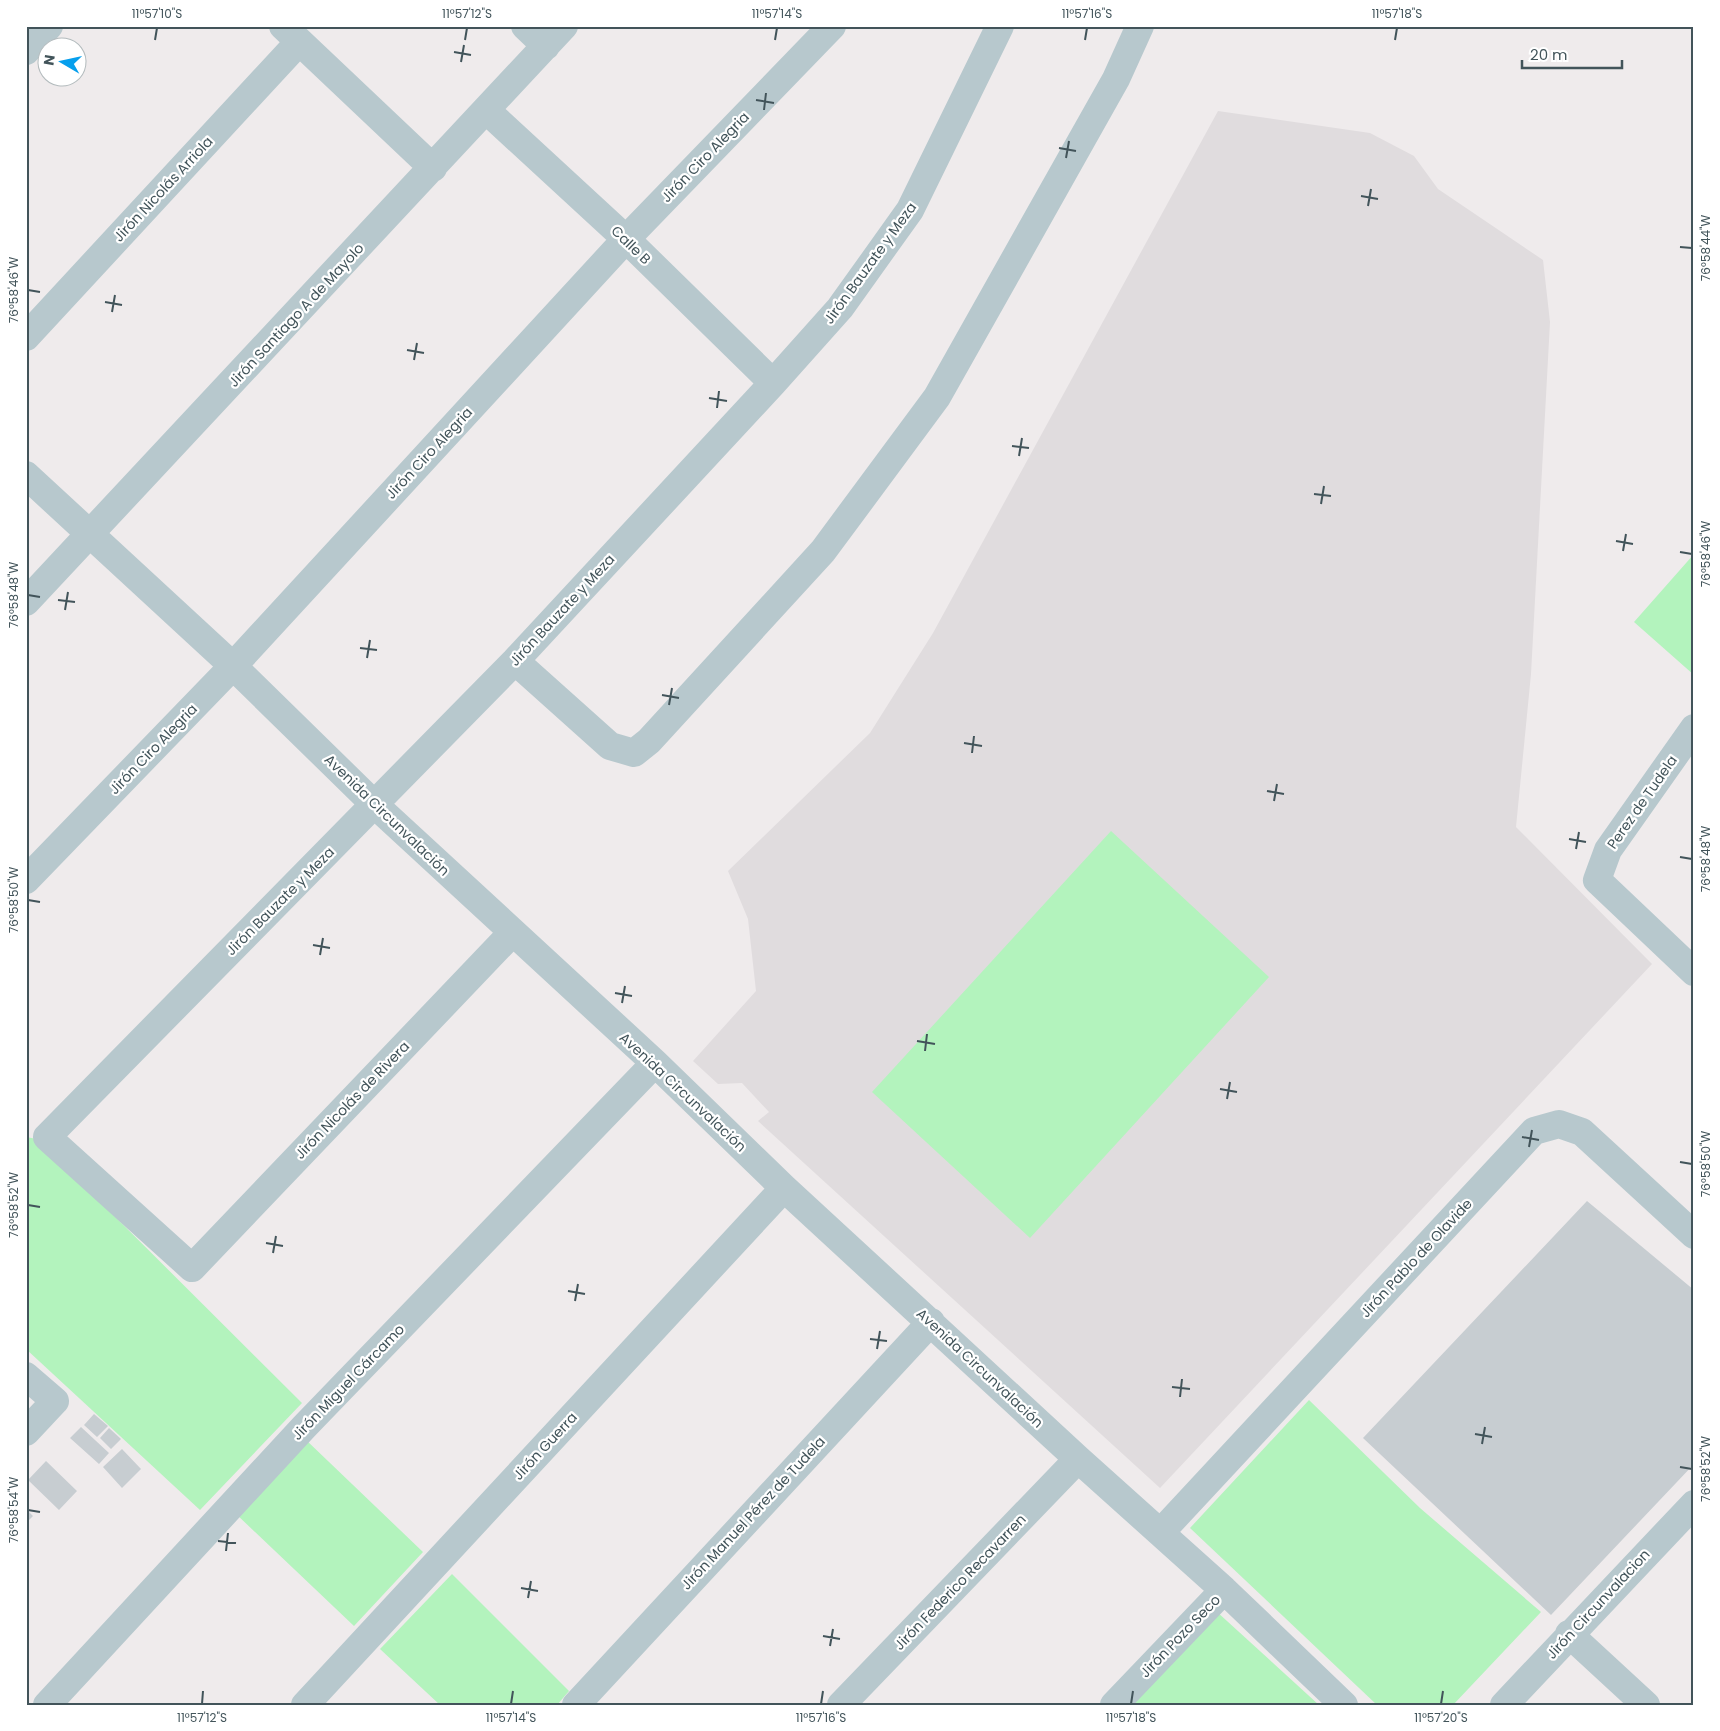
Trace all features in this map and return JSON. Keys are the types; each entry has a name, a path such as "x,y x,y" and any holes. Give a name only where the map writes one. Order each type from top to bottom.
{"street":[{"path":"26,50 49,26"},
{"path":"525,26 556,36"},
{"name":"Jirón Ciro Alegria","path":"26,880 233,666 626,239 832,26"},
{"name":"Jirón Bauzate y Meza","path":"192,1268 47,1137 515,661 773,383 840,308 910,210 1000,26"},
{"path":"515,661 610,746 634,753 649,741 823,551 938,398 1116,79 1140,26"},
{"path":"291,34 433,168"},
{"name":"Jirón Nicolás Arriola","path":"26,337 291,34"},
{"name":"Jirón Santiago A de Mayolo","path":"26,602 556,36"},
{"name":"Calle B","path":"486,110 626,239 773,383"},
{"name":"Avenida Circunvalación","path":"26,475 233,666 375,805 655,1063 784,1188 1078,1459 1224,1590 1344,1705"},
{"name":"Perez de Tudela","path":"1694,728 1608,850 1597,880 1694,972"},
{"name":"Jirón Nicolás de Rivera","path":"192,1268 512,933"},
{"name":"Jirón Miguel Cárcamo","path":"47,1705 304,1427 655,1063"},
{"name":"Jirón Pablo de Olavide","path":"1161,1532 1534,1131 1559,1124 1582,1132 1694,1235"},
{"name":"Jirón Guerra","path":"305,1705 784,1188"},
{"name":"Jirón Manuel Pérez de Tudela","path":"589,1700 931,1322"},
{"path":"26,1376 55,1401 26,1432"},
{"name":"Jirón Federico Recavarren","path":"841,1705 1078,1459"},
{"name":"Jirón Circunvalacion","path":"1504,1705 1569,1634 1694,1504"},
{"name":"Jirón Pozo Seco","path":"1114,1705 1224,1590"},
{"path":"1569,1634 1646,1705"}],"shaded area":[{"path":"1218,111 1370,133 1414,156 1438,189 1543,260 1550,322 1531,674 1516,827 1652,964 1160,1488 758,1121 769,1112 742,1083 718,1084 693,1061 756,991 748,919 728,871 870,733 933,633"}],"green space":[{"path":"1694,554 1694,675 1634,622"},
{"path":"1111,831 1269,977 1030,1238 872,1092"},
{"path":"26,1137 37,1139 302,1403 200,1510 26,1349"},
{"path":"1309,1400 1420,1508 1541,1612 1453,1705 1377,1705 1190,1528"},
{"path":"305,1439 423,1552 354,1626 235,1513"},
{"path":"452,1574 569,1691 557,1705 440,1705 380,1649"},
{"path":"1216,1611 1319,1705 1129,1705"}],"building":[{"path":"1587,1201 1694,1290 1694,1464 1551,1615 1363,1438"},
{"path":"94,1414 108,1426 97,1437 84,1425"},
{"path":"81,1427 109,1453 99,1464 70,1438"},
{"path":"109,1428 121,1439 111,1449 100,1438"},
{"path":"122,1449 141,1469 122,1488 103,1467"},
{"path":"46,1461 77,1491 59,1510 28,1480"},
{"path":"26,1509 33,1516 26,1523"}]}
